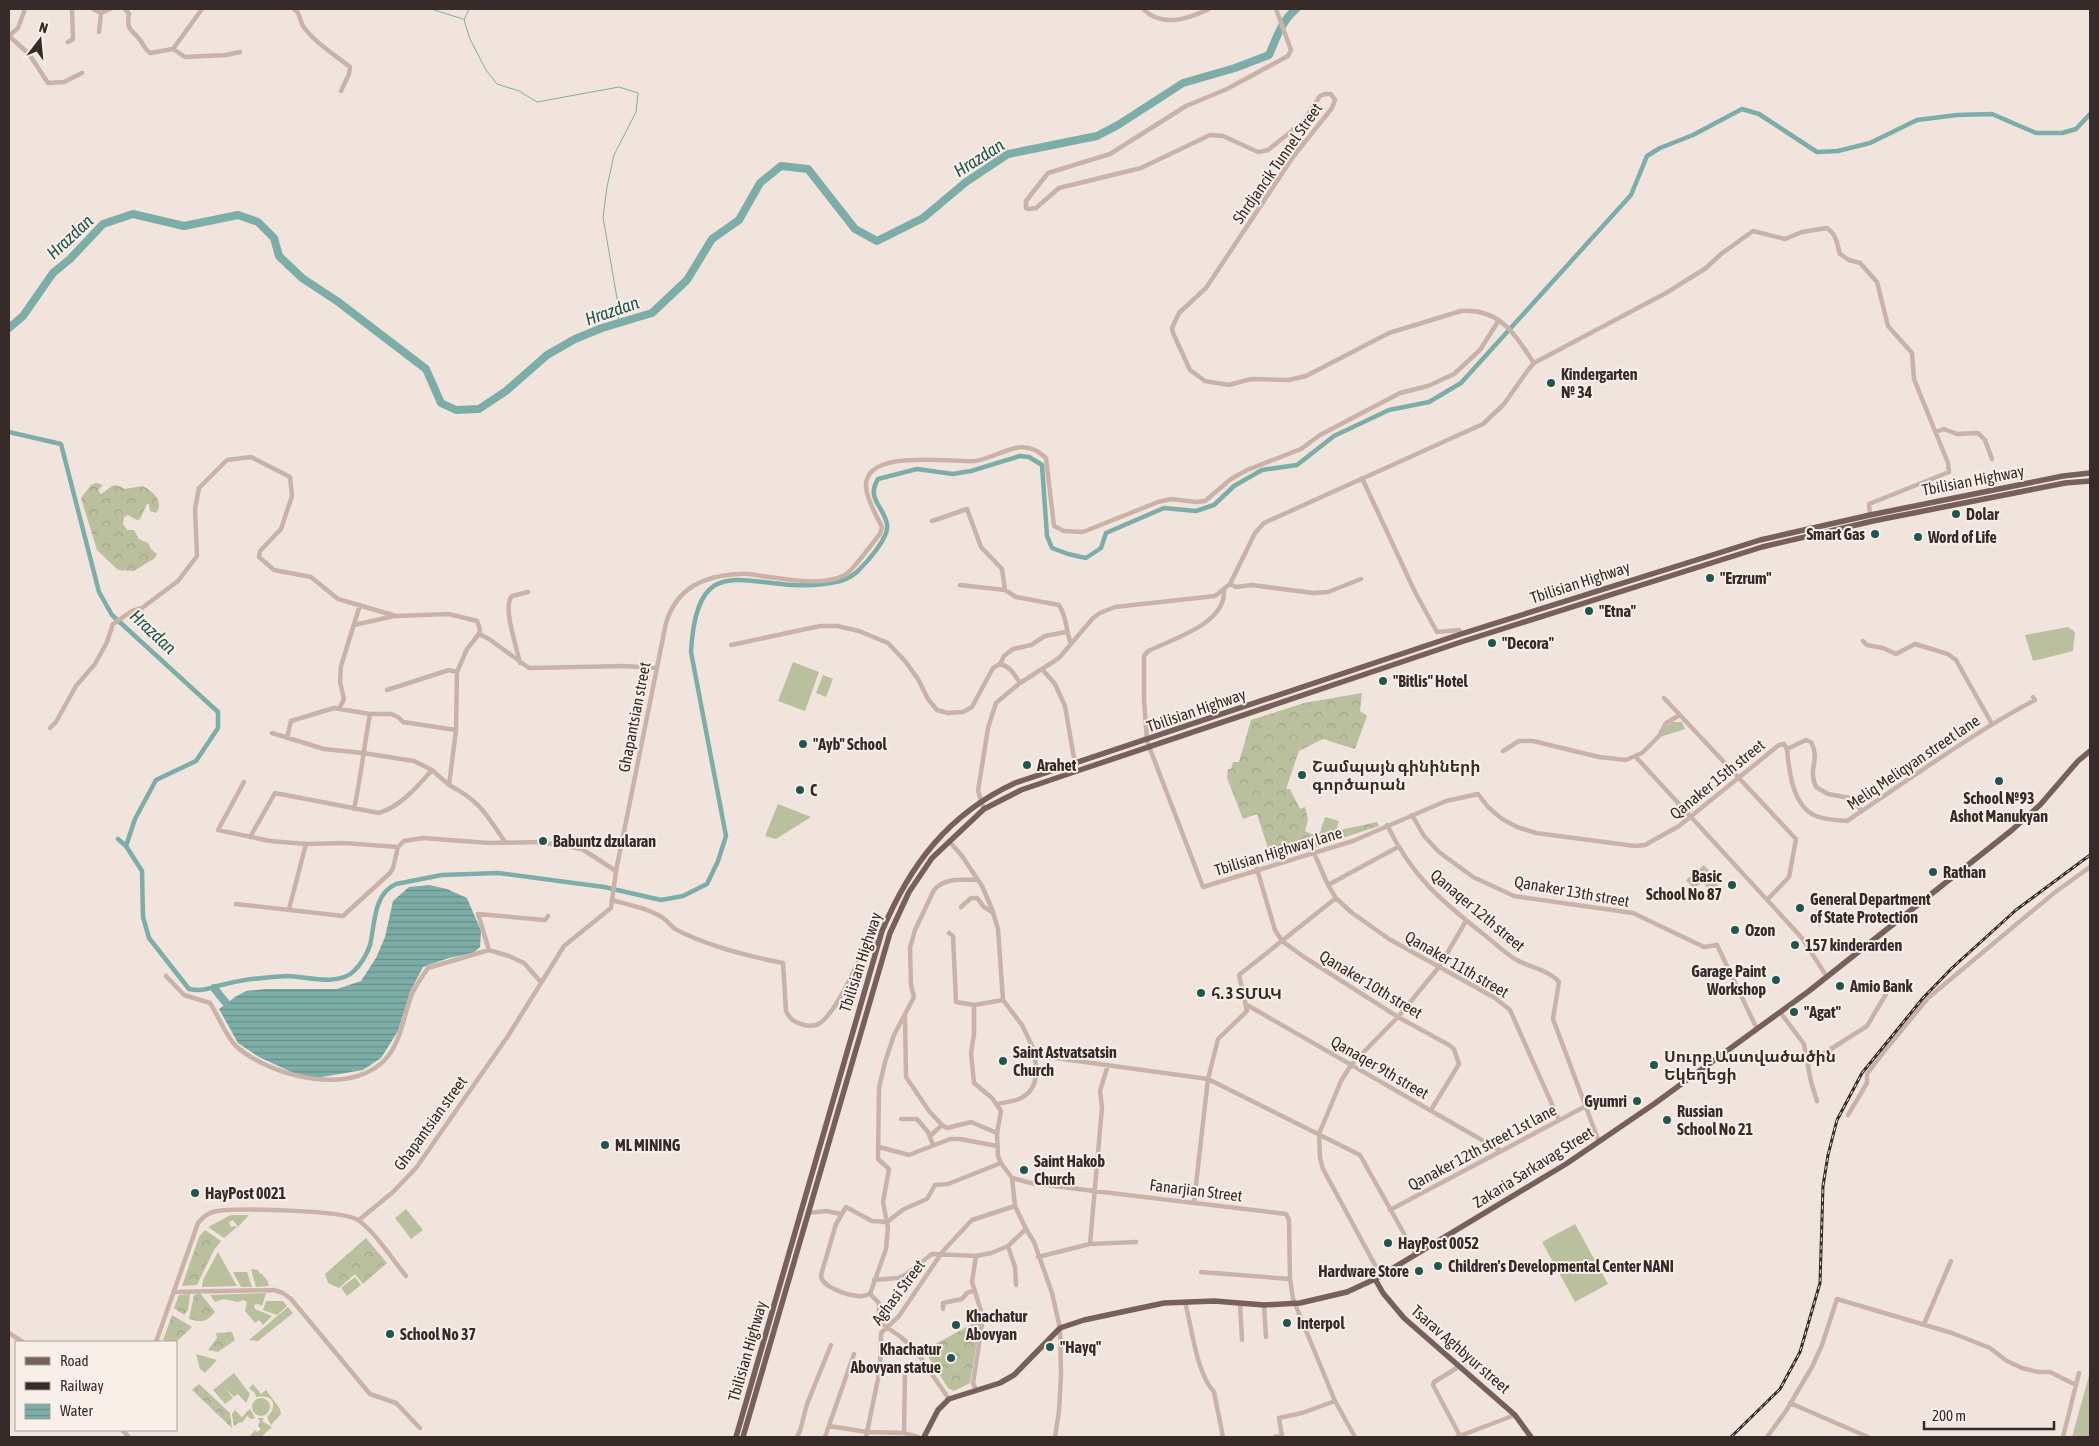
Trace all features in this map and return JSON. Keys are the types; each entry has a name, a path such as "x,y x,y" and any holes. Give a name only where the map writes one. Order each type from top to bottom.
{"main road":[{"name":"Tbilisian Highway","path":"743,1437 800,1229 821,1141 878,941 901,889 917,864 944,834 980,801 1015,783 1147,741 1461,634 1760,540 1870,515 2063,476 2090,473"},
{"name":"Tbilisian Highway","path":"736,1437 800,1229 808,1213 890,933 909,892 932,858 984,809 1021,790 1464,642 1762,547 1873,521 2065,483 2090,481"},
{"name":"Zakaria Sarkavag Street","path":"949,1399 1000,1383 1014,1375 1059,1329 1084,1320 1151,1306 1185,1302 1264,1305 1295,1304 1347,1292 1378,1278 1566,1164 1780,1012 2012,830 2040,806 2078,761 2090,751"},
{"path":"821,1141 828,1143"},
{"name":"Tsarav Aghbyur street","path":"1378,1278 1383,1292 1404,1318 1515,1415 1532,1437"},
{"path":"924,1437 938,1410 949,1399"}],"street":[{"path":"25,9 18,28 9,36 29,54 48,83 64,82 82,73"},
{"path":"68,42 73,40 72,9"},
{"path":"94,9 101,13"},
{"path":"101,13 110,9"},
{"path":"125,9 129,14 128,23 133,34 141,40 143,47 150,53 173,49 185,56 226,55 240,52"},
{"path":"173,49 202,9"},
{"path":"294,9 298,11 302,25 350,67 350,74 341,91"},
{"path":"1143,9 1153,17 1167,20 1193,16 1209,9"},
{"name":"Shrdjancik Tunnel Street","path":"1276,9 1291,50 1288,56 1227,89 1186,106 1110,154 1048,173 1026,201 1026,208 1036,208 1059,188 1141,168 1210,135 1223,136 1258,152 1268,150 1303,122 1320,96 1328,94 1334,97 1335,100 1332,108 1293,157 1206,288 1175,318 1173,333 1190,370 1205,381 1216,384 1229,385 1259,378 1289,380 1306,376 1389,333 1461,311 1485,314 1505,324 1514,333 1534,363"},
{"path":"98,32 101,13"},
{"path":"984,809 978,792 992,712 1001,697 1059,658 1093,618 1108,609 1216,596 1230,584 1255,533 1264,523 1482,424 1504,404 1534,363 1698,273 1753,231 1785,239 1802,232 1827,228 1835,235 1840,254 1849,260 1860,263 1877,282 1888,326 1912,354 1914,379 1948,463 1949,472 1869,504 1870,515"},
{"name":"Ghapantsian street","path":"359,1220 393,1192 416,1168 508,1036 540,981 564,946 611,908 614,878 656,668 668,618 687,588 707,580 740,573 804,582 836,578 847,574 880,534 882,526 870,501 866,486 871,474 877,467 909,460 921,458 975,461 1019,446 1040,451 1046,458 1054,526 1064,531 1082,532 1158,502 1171,499 1196,502 1205,501 1231,478 1301,449 1327,431 1400,393 1428,386 1454,374 1480,350 1499,320"},
{"path":"1936,432 1944,429 1957,434 1978,433 1985,440 1992,460"},
{"path":"50,728 56,722 76,686 95,664 114,624 132,611 142,608 178,581 197,556 196,508 199,488 227,460 251,457 290,477 292,496 281,529 260,551 259,557 274,570 311,577 338,599 396,616"},
{"path":"1362,478 1415,592 1437,632 1459,630 1461,634"},
{"path":"932,521 967,510 981,547 1002,569 1005,590"},
{"path":"1230,584 1236,588 1252,585 1313,593 1328,592 1361,579"},
{"path":"960,585 1005,590 1016,597 1059,606 1066,617 1066,632 1071,644"},
{"name":"Tbilisian Highway lane","path":"1224,591 1224,600 1208,622 1148,651 1144,656 1147,741 1203,887 1257,869 1352,842 1387,825 1446,801 1478,794"},
{"path":"520,663 508,615 508,601 512,596 528,592"},
{"path":"339,709 344,699 340,682 342,666 360,605"},
{"path":"354,625 396,616 449,614 477,621 480,629 479,634 467,649 456,672 456,730 449,785"},
{"path":"732,645 820,626 837,626 859,631 888,643 905,661 918,679 928,699 937,710 948,713 963,712 972,707 993,668 1000,664 1004,656 1013,649 1032,645 1045,636 1066,632"},
{"path":"479,634 529,668 624,666 656,668"},
{"name":"Meliq Meliqyan street lane","path":"1863,642 1896,654 1915,644 1948,654 1956,660 1992,724"},
{"path":"1000,664 1008,666 1020,683"},
{"path":"1042,669 1055,684 1065,706 1075,764"},
{"path":"387,690 449,670 456,672"},
{"name":"Meliq Meliqyan street lane","path":"1787,749 1795,795 1810,814 1847,821 1992,724 2035,700 2033,697"},
{"path":"1664,698 1796,840 1789,877 1767,900"},
{"path":"287,738 291,721 334,708 370,714 391,714 404,722 456,730"},
{"path":"354,809 362,774 363,752 370,714"},
{"path":"1503,750 1519,742 1533,741 1599,757 1626,760 1642,753 1656,740 1666,723 1680,715"},
{"path":"272,734 324,749 363,752 414,761 432,770 449,785 468,794 483,809 505,842"},
{"path":"1787,749 1806,740 1811,742 1816,755 1812,771 1816,787 1828,794 1850,798 1862,811"},
{"name":"Qanaker 15th street","path":"1478,794 1488,807 1502,819 1517,827 1536,833 1635,846 1645,845 1692,818 1779,745 1784,744 1787,749"},
{"path":"1635,756 1802,938 1826,977"},
{"path":"250,837 275,793 379,813 390,810 409,794 432,770"},
{"path":"244,782 218,830 270,841 398,847"},
{"name":"Qanaker 13th street","path":"1412,815 1424,836 1439,852 1473,877 1514,896 1634,913 1704,947 1717,945 1757,1029"},
{"name":"Qanaqer 12th street","path":"1387,825 1398,847 1420,878 1466,921 1515,959 1559,982 1553,1019 1599,1142"},
{"path":"236,904 343,916 390,874 398,847 404,841 423,838 489,843 540,842 576,848 616,871"},
{"path":"949,841 978,880 993,913 998,929 1003,1000 1022,1025 1033,1048 1037,1073 1031,1089 1022,1098 997,1104"},
{"path":"289,909 306,844"},
{"path":"1328,886 1398,847"},
{"name":"Qanaker 11th street","path":"1314,853 1328,886 1336,898 1389,939 1495,998 1510,1010 1559,1120"},
{"path":"1848,1115 1867,1083 1868,1074 1928,998 2054,893 2090,868"},
{"name":"Qanaker 10th street","path":"1257,869 1275,930 1282,941 1304,958 1398,1017 1449,1045 1457,1056 1459,1064 1431,1110"},
{"path":"870,1294 878,1267 882,1262 886,1249 887,1222 883,1202 889,1169 878,1160 879,1088 894,1035 914,997 910,948 915,930 934,890 944,882 978,880"},
{"path":"612,898 662,917 675,929 710,944 739,954 783,964 786,1011 789,1017 797,1023 809,1026 817,1025 825,1020 835,1007 864,949 871,943 878,941"},
{"path":"961,907 971,898 977,898 984,907 993,913"},
{"path":"1194,1202 1208,1079 1218,1039 1246,1014 1247,1006 1239,975 1336,898"},
{"path":"489,950 478,914 544,920 548,916"},
{"path":"1319,1134 1341,1080 1351,1065 1398,1017 1438,967 1466,921"},
{"path":"949,933 953,936 954,999 959,1003 974,1005 1003,1000"},
{"path":"166,976 184,995 210,1003 233,1044 247,1055 291,1076 319,1080 339,1079 370,1072 389,1055 399,1035 412,994 428,968 489,950 509,956 524,964 540,981"},
{"path":"1809,1064 1867,1026 1890,989"},
{"path":"974,1005 974,1034 971,1053 974,1084 997,1104 1001,1113 997,1133 997,1146 1001,1163 1012,1178 1014,1206 1034,1242 1052,1293 1059,1329 1061,1374 1059,1411 1054,1437"},
{"name":"Qanaqer 9th street","path":"1247,1006 1501,1151"},
{"path":"1780,1012 1804,1044 1809,1064 1810,1082 1817,1101"},
{"path":"905,1015 906,1077 919,1098 942,1125 949,1128 970,1122 997,1133"},
{"path":"1033,1048 1048,1057 1208,1079 1360,1156 1416,1255"},
{"path":"1090,1244 1102,1107 1100,1094 1108,1065"},
{"name":"Qanaker 12th street 1st lane","path":"1390,1210 1586,1106"},
{"path":"901,1119 917,1119 930,1136 933,1145"},
{"path":"930,1136 942,1125"},
{"name":"Tsarav Aghbyur street","path":"1319,1134 1322,1169 1378,1278"},
{"path":"879,1147 910,1155 944,1140 960,1138 997,1146"},
{"path":"870,1294 860,1297 826,1285 821,1279 841,1214 846,1207 872,1221 887,1222 904,1209 927,1198 935,1185 948,1184 1001,1163"},
{"name":"Fanarjian Street","path":"1012,1178 1031,1183 1286,1214 1289,1220 1290,1279 1295,1304"},
{"name":"Aghasi Street","path":"867,1435 880,1369 881,1333 885,1327 891,1325 899,1316 940,1256 972,1220 1014,1206"},
{"path":"156,1341 198,1223 204,1216 215,1211 251,1209 338,1214 359,1220 406,1276"},
{"path":"808,1213 826,1211 841,1214"},
{"path":"874,1280 898,1278 905,1275 930,1255 976,1256 991,1253 1008,1246 1026,1230"},
{"path":"1038,1257 1090,1244 1136,1242"},
{"path":"1008,1246 1015,1267 1016,1285"},
{"path":"976,1256 972,1276 974,1290 981,1311 982,1325 973,1383 976,1390"},
{"path":"1924,1324 1951,1261"},
{"path":"1201,1272 1290,1279"},
{"path":"174,1292 274,1290 283,1293 290,1298 370,1394 396,1404 420,1428"},
{"path":"943,1309 943,1303 962,1299 967,1293 974,1290"},
{"path":"870,1294 878,1300 880,1318 885,1327 893,1330 916,1351 949,1399"},
{"path":"1767,1437 1812,1367 1822,1345 1836,1299 1924,1324 1986,1346 2022,1368 2038,1372 2050,1372 2076,1385"},
{"path":"1185,1302 1196,1352 1210,1387 1214,1392 1223,1437"},
{"path":"1240,1303 1242,1340"},
{"path":"1295,1304 1335,1401 1355,1437"},
{"path":"1264,1305 1266,1337"},
{"path":"9,1334 21,1341"},
{"path":"797,1437 807,1404 831,1344"},
{"path":"825,1437 854,1354"},
{"path":"1460,1366 1434,1382 1433,1385 1458,1436 1515,1415"},
{"path":"904,1434 906,1370"},
{"path":"2063,1437 2079,1373"},
{"path":"1275,1437 1282,1436 1279,1418 1302,1413 1335,1401"},
{"path":"1790,1403 1868,1437"},
{"path":"829,1426 867,1435 904,1434 918,1437"}],"green space":[{"path":"96,483 103,485 98,490 101,494 115,485 125,489 142,486 150,490 158,501 159,505 156,513 150,511 149,504 147,504 140,519 137,520 128,515 124,517 123,524 127,530 134,530 139,539 148,543 157,554 155,558 134,571 118,570 97,550 81,498 91,485"},
{"path":"2068,627 2075,632 2073,651 2033,661 2025,635"},
{"path":"793,662 819,672 805,711 778,701"},
{"path":"823,675 833,679 826,697 816,693"},
{"path":"1362,693 1360,711 1367,716 1355,749 1323,739 1299,751 1286,789 1290,789 1300,809 1305,807 1308,819 1305,831 1314,835 1320,833 1325,817 1339,821 1336,831 1377,822 1379,826 1272,861 1257,814 1243,819 1227,778 1228,769 1231,769 1233,762 1239,762 1251,720 1304,703"},
{"path":"1672,722 1682,722 1685,729 1660,737 1665,727"},
{"path":"778,804 811,817 776,839 765,836"},
{"path":"1704,865 1712,874 1694,889 1686,880"},
{"path":"1710,877 1723,890 1716,897 1703,883"},
{"path":"406,1209 423,1230 411,1239 395,1218"},
{"path":"231,1215 249,1215 238,1227 233,1220 229,1222 231,1227 237,1227 224,1238 208,1227"},
{"path":"1575,1224 1608,1284 1575,1302 1542,1242"},
{"path":"205,1230 221,1241 214,1250 197,1285 182,1286 199,1237"},
{"path":"366,1238 387,1263 363,1284 355,1274 339,1288 328,1283 325,1274"},
{"path":"218,1252 237,1286 202,1287 203,1280"},
{"path":"251,1269 258,1270 267,1280 269,1286 256,1287"},
{"path":"233,1272 247,1272 252,1287 241,1287"},
{"path":"355,1277 361,1285 347,1296 341,1288"},
{"path":"200,1293 215,1312 204,1321 189,1319 194,1295"},
{"path":"266,1293 262,1306 254,1305 255,1309 272,1316 263,1325 259,1320 255,1323 245,1311 247,1302 224,1299 215,1302 210,1295"},
{"path":"190,1294 188,1310 184,1315 174,1308 179,1295"},
{"path":"266,1301 283,1301 287,1306 277,1315 263,1310"},
{"path":"288,1307 293,1313 258,1341 249,1340"},
{"path":"976,1310 980,1324 970,1383 954,1391 948,1388 924,1350 976,1322 971,1311"},
{"path":"172,1315 192,1327 177,1341 163,1340"},
{"path":"232,1332 235,1340 218,1352 208,1350 217,1338 216,1333"},
{"path":"196,1354 217,1360 205,1373 200,1369"},
{"path":"2090,1372 2090,1437 2072,1437"},
{"path":"234,1373 250,1394 246,1403 238,1394 234,1397 224,1387 233,1398 225,1404 213,1390"},
{"path":"199,1384 230,1413 232,1428 192,1390"},
{"path":"253,1384 261,1394 266,1390 280,1409 281,1414 271,1425 267,1417 273,1409 272,1401 267,1397 256,1397 255,1393 249,1388"},
{"path":"261,1398 269,1403 270,1407 265,1415 261,1416 253,1411 252,1407 257,1399"},
{"path":"250,1409 255,1418 251,1419 247,1416 242,1423 240,1422 234,1426 232,1414 235,1410 242,1417"},
{"path":"258,1418 264,1418 262,1421 272,1427 261,1437 251,1437 255,1430 257,1432 261,1429 258,1426 260,1422"}],"water":[{"path":"429,885 447,889 467,898 481,931 480,947 473,953 449,958 423,967 410,992 398,1031 381,1058 363,1070 322,1077 302,1077 259,1057 238,1043 219,1009 246,991 266,989 337,989 361,981 376,958 385,937 393,901 409,887"}],"waterway":[{"path":"431,9 463,19"},
{"path":"469,9 464,20 470,39 486,70 497,84 519,91 537,102 619,87 638,93 636,112 614,155 603,217 618,304 619,323"},
{"name":"Hrazdan","path":"9,328 23,316 53,273 70,259 103,224 133,214 184,226 238,215 258,222 274,238 279,256 302,278 337,301 426,369 441,403 456,410 479,409 506,391 547,355 575,339 602,328 652,313 687,280 712,239 739,220 760,183 781,166 808,169 855,229 877,241 923,218 966,182 1008,154 1097,136 1118,125 1183,83 1235,68 1269,55 1283,24 1296,9"},
{"path":"118,839 126,846 142,871 143,917 149,938 189,989 195,990 204,990 234,982 264,978 287,976 331,980 347,976 357,968 367,952 376,911 379,902 388,889 396,884 442,875 498,873 604,887 661,900 683,896 707,884 718,861 726,836 691,652 695,618 704,596 717,584 733,580 797,585 823,584 846,579 854,574 877,549 887,529 885,517 876,502 874,492 878,479 917,469 953,474 971,471 1020,456 1029,457 1042,465 1047,536 1052,548 1086,558 1101,548 1106,533 1164,508 1196,511 1214,505 1234,486 1262,470 1297,465 1334,436 1389,410 1429,402 1461,383 1631,195 1647,156 1660,148 1693,135 1742,109 1759,114 1817,152 1838,151 1870,143 1917,120 1957,115 1992,114 2036,133 2062,133 2076,129 2090,114"},
{"name":"Hrazdan","path":"9,432 61,444 99,592 112,615 218,712 218,728 196,761 156,780 135,819 126,846"},
{"path":"214,988 226,1003"}],"railway":[{"path":"1731,1437 1780,1389 1800,1352 1820,1283 1823,1186 1828,1155 1837,1120 1862,1073 1923,998 1952,968 2016,910 2090,855"}],"place":[{"name":"Kindergarten № 34","path":"1551,383"},
{"name":"Dolar","path":"1956,514"},
{"name":"Smart Gas","path":"1875,534"},
{"name":"Word of Life","path":"1918,537"},
{"name":"\"Erzrum\"","path":"1710,578"},
{"name":"\"Etna\"","path":"1589,611"},
{"name":"\"Decora\"","path":"1492,643"},
{"name":"\"Bitlis\" Hotel","path":"1383,681"},
{"name":"\"Ayb\" School","path":"803,744"},
{"name":"Arahet","path":"1027,765"},
{"name":"Շամպայն գինիների գործարան","path":"1302,775"},
{"name":"School №93 Ashot Manukyan","path":"1999,781"},
{"name":"C","path":"800,790"},
{"name":"Babuntz dzularan","path":"543,841"},
{"name":"Rathan","path":"1933,872"},
{"name":"Basic School No 87","path":"1732,885"},
{"name":"General Department of State Protection","path":"1800,908"},
{"name":"Ozon","path":"1735,930"},
{"name":"157 kinderarden","path":"1795,945"},
{"name":"Garage Paint Workshop","path":"1776,980"},
{"name":"Amio Bank","path":"1840,986"},
{"name":"հ. 3 ՏՄԱԿ","path":"1201,993"},
{"name":"\"Agat\"","path":"1794,1012"},
{"name":"Saint Astvatsatsin Church","path":"1003,1061"},
{"name":"Սուրբ Աստվածածին Եկեղեցի","path":"1654,1065"},
{"name":"Gyumri","path":"1637,1101"},
{"name":"Russian School No 21","path":"1667,1120"},
{"name":"ML MINING","path":"605,1145"},
{"name":"Saint Hakob Church","path":"1024,1170"},
{"name":"HayPost 0021","path":"195,1193"},
{"name":"HayPost 0052","path":"1388,1243"},
{"name":"Children's Developmental Center NANI","path":"1438,1266"},
{"name":"Hardware Store","path":"1419,1271"},
{"name":"Interpol","path":"1287,1323"},
{"name":"Khachatur Abovyan","path":"956,1325"},
{"name":"School No 37","path":"390,1334"},
{"name":"\"Hayq\"","path":"1050,1347"},
{"name":"Khachatur Abovyan statue","path":"951,1358"}]}
